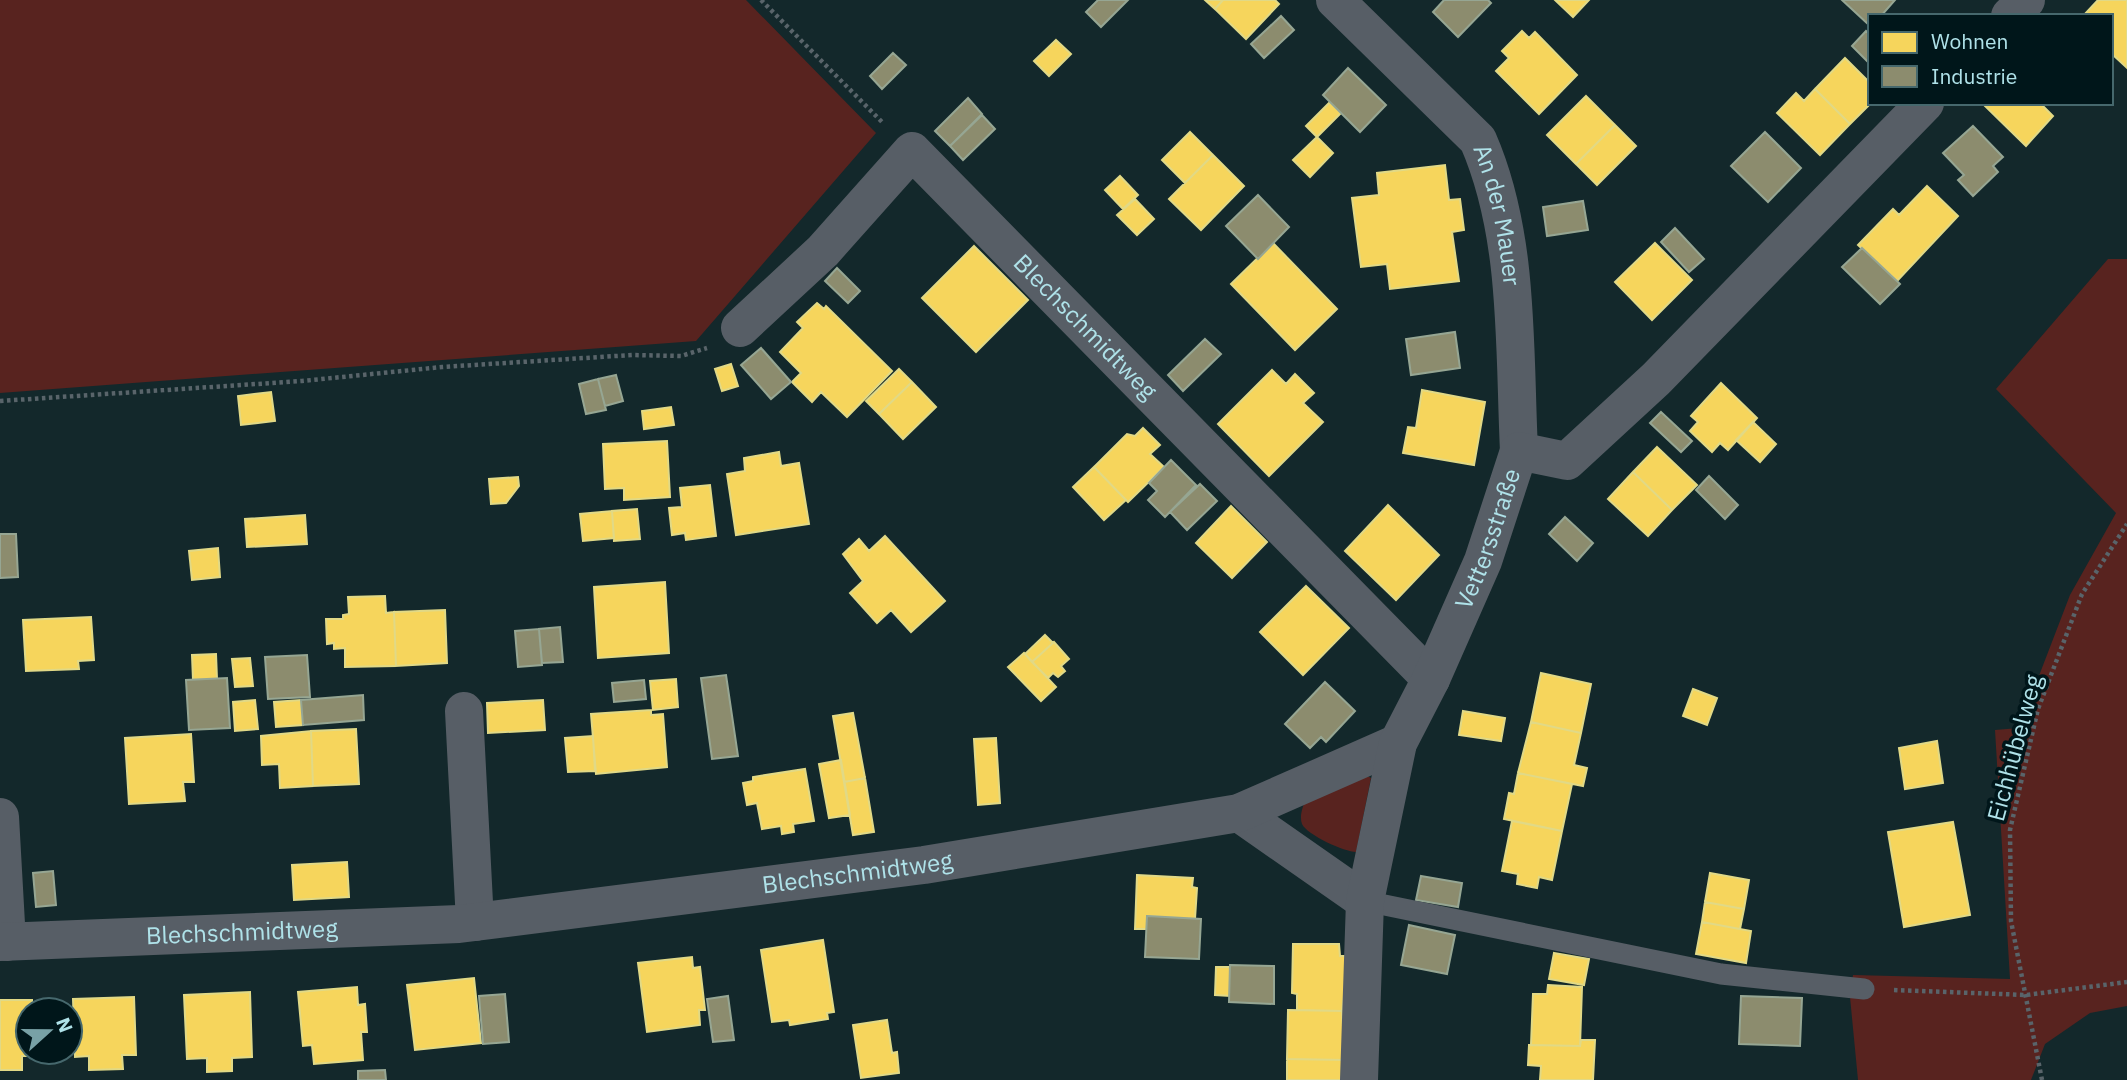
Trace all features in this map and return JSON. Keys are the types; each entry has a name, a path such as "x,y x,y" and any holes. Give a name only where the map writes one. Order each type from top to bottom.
{"street":[{"name":"An der Mauer","path":"1335,0 1478,141 1489,166 1500,206 1513,314 1519,451"},
{"path":"2012,14 2026,0"},
{"name":"Vettersstraße","path":"1359,1080 1365,901 1398,743 1431,679 1483,561 1519,451 1567,461 1656,379 1923,105"},
{"path":"740,327 823,251 912,152"},
{"name":"Blechschmidtweg","path":"912,152 1431,679"},
{"path":"464,711 475,922"},
{"name":"Blechschmidtweg","path":"0,817 3,942 475,922 924,865 1239,813 1398,743"},
{"path":"1239,813 1365,901"}],"lane":[{"path":"1365,901 1721,974 1864,989"}],"path":[{"path":"761,0 912,152"},
{"path":"0,401 632,355 681,356 709,347 740,327"},
{"name":"Eichhübelweg","path":"2042,1080 2011,921 2010,830 2038,709 2077,607 2127,524"},
{"path":"1864,989 2026,995 2127,982"}],"shaded area":[{"path":"0,0 746,0 876,133 696,341 0,393"},
{"path":"2108,259 2127,259 2127,1006 2090,1013 2045,1044 2031,1080 1858,1080 1850,997 1853,975 2010,979 1995,730 2019,728 2070,595 2116,513 1996,389"},
{"path":"1362,773 1371,778 1356,852 1311,833 1302,824 1301,818 1307,797"}],"building: Wohnen":[{"path":"1205,0 1223,0 1215,9"},
{"path":"1223,0 1275,0 1279,4 1246,39 1215,9"},
{"path":"1555,0 1589,0 1573,17"},
{"path":"2098,0 2127,0 2127,68 2113,55 2113,14 2085,14"},
{"path":"1522,31 1529,38 1535,32 1577,75 1539,114 1496,71 1509,58 1502,51"},
{"path":"1056,40 1071,54 1049,76 1034,61"},
{"path":"1845,58 1868,81 1869,105 1850,124 1815,89"},
{"path":"1815,89 1850,124 1820,155 1777,113 1796,93 1804,101"},
{"path":"1586,96 1615,125 1576,164 1547,135"},
{"path":"1330,102 1341,113 1317,137 1306,126"},
{"path":"1984,105 2042,105 2053,116 2026,146"},
{"path":"1615,125 1636,146 1597,185 1576,164"},
{"path":"1190,132 1213,155 1185,183 1162,160"},
{"path":"1317,137 1333,153 1310,177 1293,160"},
{"path":"1213,155 1244,186 1201,230 1169,199"},
{"path":"1445,165 1449,200 1460,199 1464,230 1452,232 1459,281 1390,289 1387,264 1361,267 1352,198 1379,195 1377,173"},
{"path":"1120,176 1138,195 1123,209 1105,190"},
{"path":"1927,186 1958,216 1897,281 1858,245 1893,209 1899,215"},
{"path":"1135,199 1154,219 1137,235 1117,215"},
{"path":"1273,243 1337,309 1295,350 1231,284"},
{"path":"1655,243 1692,280 1652,320 1615,282"},
{"path":"974,246 1028,300 976,352 922,298"},
{"path":"817,303 824,309 826,306 892,371 847,417 821,392 812,402 792,382 801,373 780,352 803,328 797,322"},
{"path":"731,364 738,386 722,391 715,369"},
{"path":"899,369 912,382 879,414 866,401"},
{"path":"1272,370 1286,384 1295,374 1314,393 1303,403 1323,422 1269,476 1218,424"},
{"path":"912,382 936,407 903,439 879,414"},
{"path":"1721,383 1757,418 1728,450 1720,443 1712,452 1690,431 1698,422 1691,416"},
{"path":"1422,390 1485,402 1474,465 1403,453 1408,427 1416,428"},
{"path":"271,392 275,421 241,425 238,396"},
{"path":"671,407 674,425 644,429 642,411"},
{"path":"1753,422 1776,444 1760,462 1736,440"},
{"path":"1143,428 1160,445 1150,454 1164,467 1128,502 1094,467 1127,434 1135,436"},
{"path":"667,441 670,497 624,500 624,488 605,489 603,444"},
{"path":"1657,447 1697,485 1672,510 1633,472"},
{"path":"779,452 781,466 799,463 809,524 736,535 727,474 745,471 744,458"},
{"path":"1094,467 1126,500 1104,520 1073,487"},
{"path":"1633,472 1672,510 1648,536 1608,499"},
{"path":"518,477 519,486 506,503 491,504 489,479"},
{"path":"710,485 716,536 686,540 685,533 672,535 669,508 682,507 680,488"},
{"path":"1388,505 1439,555 1396,600 1345,551"},
{"path":"1231,506 1267,542 1232,578 1196,543"},
{"path":"637,509 640,539 614,541 612,511"},
{"path":"612,511 614,538 583,541 580,514"},
{"path":"305,515 307,544 247,547 245,519"},
{"path":"885,536 945,601 911,632 891,610 877,623 850,593 863,581 843,554 859,539 869,551"},
{"path":"218,548 220,577 192,580 189,551"},
{"path":"665,582 669,653 598,658 594,587"},
{"path":"1306,586 1349,628 1303,675 1260,632"},
{"path":"385,596 386,613 394,612 396,666 345,667 345,648 334,649 334,643 327,644 326,619 343,619 343,615 349,614 348,597"},
{"path":"445,610 447,663 396,666 394,612"},
{"path":"91,617 94,660 78,661 79,669 26,671 23,620"},
{"path":"1045,635 1053,643 1032,662 1025,654"},
{"path":"1054,642 1069,659 1061,666 1065,671 1058,677 1053,673 1048,678 1032,662"},
{"path":"1024,653 1056,687 1041,701 1008,667"},
{"path":"216,654 217,679 193,680 192,655"},
{"path":"250,658 253,686 235,687 232,659"},
{"path":"1541,673 1591,684 1581,733 1531,722"},
{"path":"676,679 678,707 653,710 650,681"},
{"path":"1693,689 1717,698 1707,725 1683,716"},
{"path":"255,700 258,729 235,731 233,702"},
{"path":"301,700 303,725 276,727 274,702"},
{"path":"543,700 545,730 488,733 487,703"},
{"path":"651,710 651,715 663,714 667,767 596,774 591,714"},
{"path":"1463,711 1505,718 1501,741 1459,735"},
{"path":"853,713 865,778 844,782 833,716"},
{"path":"1531,722 1581,733 1574,765 1587,768 1583,786 1518,773"},
{"path":"356,729 359,784 313,786 311,731"},
{"path":"311,731 313,786 280,788 279,764 262,765 261,736"},
{"path":"191,734 194,782 183,782 185,801 129,804 125,738"},
{"path":"593,736 595,771 568,772 565,738"},
{"path":"996,738 1000,803 978,805 974,739"},
{"path":"1937,741 1943,783 1905,789 1899,748"},
{"path":"841,760 850,815 829,818 819,764"},
{"path":"805,769 814,821 793,824 794,832 782,834 781,826 762,829 757,803 747,805 743,783 753,781 753,777"},
{"path":"1518,773 1572,784 1562,831 1504,819 1509,793 1514,794"},
{"path":"865,778 874,832 853,835 844,782"},
{"path":"1512,821 1562,831 1552,880 1539,877 1537,888 1517,884 1518,874 1502,871"},
{"path":"1953,822 1970,915 1904,927 1888,832"},
{"path":"347,862 349,897 294,900 292,865"},
{"path":"1710,873 1749,880 1744,909 1705,902"},
{"path":"1137,875 1193,878 1192,887 1197,888 1195,919 1147,916 1147,929 1135,929"},
{"path":"1705,902 1744,909 1740,929 1702,922"},
{"path":"1702,922 1751,931 1746,963 1696,954"},
{"path":"823,940 834,1012 827,1013 828,1019 790,1025 789,1020 772,1022 761,950"},
{"path":"1293,944 1339,944 1340,956 1349,956 1342,1011 1297,1010 1297,994 1292,993"},
{"path":"1554,953 1589,959 1584,985 1549,979"},
{"path":"692,957 693,968 700,967 705,1010 699,1010 700,1025 647,1032 638,963"},
{"path":"1216,967 1230,967 1230,996 1215,995"},
{"path":"474,978 481,1043 415,1050 407,985"},
{"path":"1548,985 1582,987 1580,1046 1531,1045 1533,994 1547,994"},
{"path":"357,987 358,1005 365,1004 367,1032 361,1032 363,1060 314,1064 312,1045 303,1046 298,992"},
{"path":"250,992 252,1057 232,1058 232,1071 207,1072 207,1058 187,1059 184,995"},
{"path":"134,997 136,1055 122,1055 123,1069 89,1070 89,1056 84,1056 84,999"},
{"path":"0,1000 14,1000 14,1066 22,1066 22,1070 0,1070"},
{"path":"1288,1010 1342,1011 1345,1060 1287,1059"},
{"path":"887,1020 892,1053 897,1052 899,1073 861,1078 853,1025"},
{"path":"1581,1040 1595,1040 1593,1080 1540,1080 1541,1066 1528,1065 1529,1045 1580,1046"},
{"path":"1287,1059 1345,1060 1344,1080 1287,1080"}],"building: Industrie":[{"path":"1098,0 1128,0 1101,27 1086,12"},
{"path":"1444,0 1488,0 1491,3 1458,37 1433,12"},
{"path":"1842,0 1895,0 1883,14 1868,14 1868,24"},
{"path":"1281,16 1294,30 1264,58 1251,44"},
{"path":"1866,31 1868,62 1852,46"},
{"path":"893,53 906,65 882,89 870,76"},
{"path":"1348,68 1386,105 1360,132 1323,95"},
{"path":"968,98 982,114 950,146 935,131"},
{"path":"982,115 995,129 963,160 950,146"},
{"path":"1973,126 2003,157 1993,166 1998,172 1973,196 1958,180 1964,175 1943,153"},
{"path":"1765,132 1801,168 1768,202 1731,166"},
{"path":"1258,195 1289,227 1258,259 1226,226"},
{"path":"1583,201 1588,230 1547,236 1543,207"},
{"path":"1675,228 1704,259 1689,272 1661,242"},
{"path":"1862,248 1900,284 1880,304 1842,267"},
{"path":"837,268 860,291 848,303 825,281"},
{"path":"1455,332 1460,368 1411,375 1406,339"},
{"path":"1205,339 1221,354 1183,391 1168,375"},
{"path":"761,348 791,382 771,399 741,365"},
{"path":"616,375 623,401 605,406 598,379"},
{"path":"598,379 606,410 586,414 579,384"},
{"path":"1661,412 1692,441 1681,452 1650,423"},
{"path":"1171,460 1196,485 1165,517 1148,500 1157,491 1149,483"},
{"path":"1709,476 1738,505 1725,519 1696,490"},
{"path":"1200,484 1217,501 1187,530 1170,512"},
{"path":"1565,517 1593,543 1577,561 1549,534"},
{"path":"0,534 16,534 18,577 0,578"},
{"path":"560,627 563,662 542,663 539,629"},
{"path":"539,629 542,665 518,667 515,631"},
{"path":"307,655 310,697 268,699 265,657"},
{"path":"726,675 738,756 712,759 701,678"},
{"path":"227,678 230,728 189,730 186,680"},
{"path":"644,680 646,699 614,702 612,683"},
{"path":"1325,682 1355,711 1326,742 1321,737 1310,748 1285,724"},
{"path":"363,695 364,720 303,725 301,700"},
{"path":"53,871 56,905 36,907 33,873"},
{"path":"1421,876 1462,883 1458,907 1416,900"},
{"path":"1147,916 1201,919 1199,959 1145,957"},
{"path":"1409,925 1455,935 1447,974 1401,965"},
{"path":"1230,965 1274,966 1274,1004 1229,1002"},
{"path":"505,994 509,1042 483,1044 479,996"},
{"path":"728,996 734,1040 713,1042 707,999"},
{"path":"1741,996 1802,998 1800,1046 1739,1044"},
{"path":"385,1070 386,1080 358,1080 358,1071"}]}
